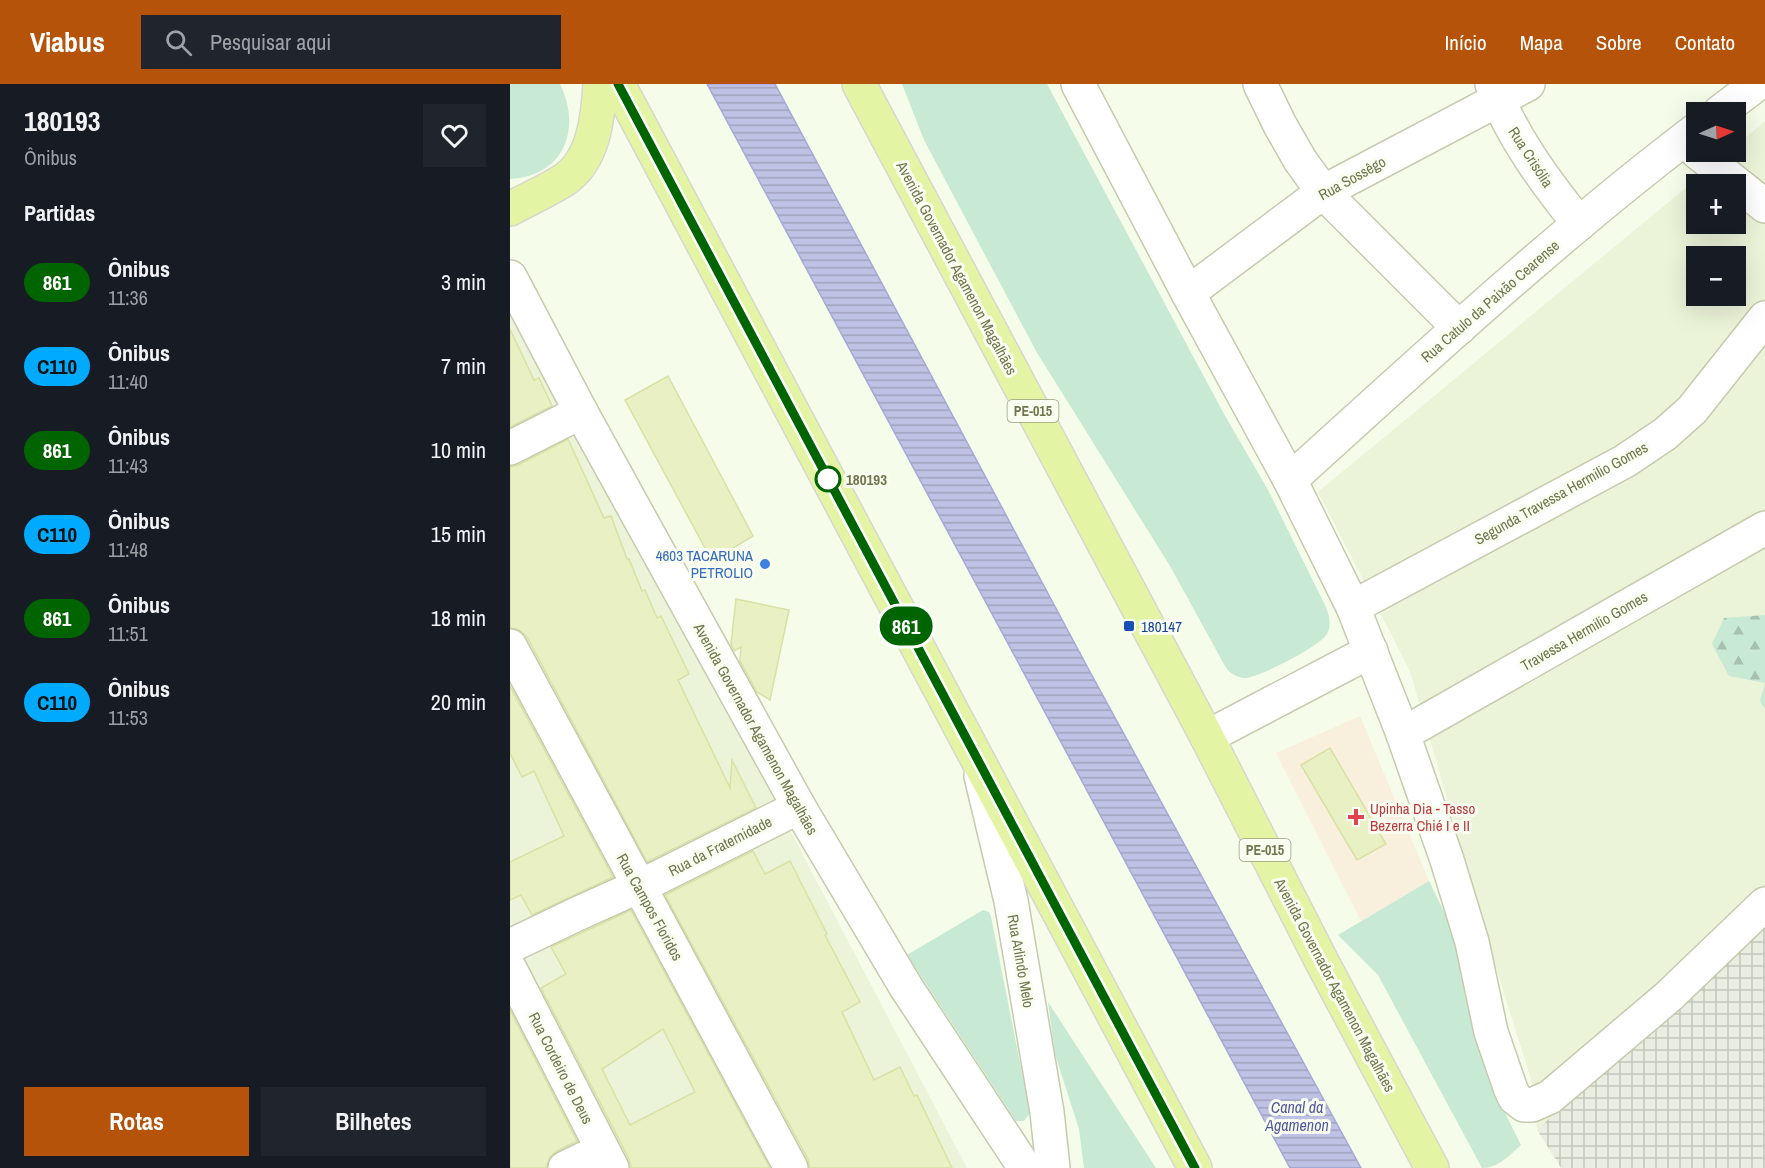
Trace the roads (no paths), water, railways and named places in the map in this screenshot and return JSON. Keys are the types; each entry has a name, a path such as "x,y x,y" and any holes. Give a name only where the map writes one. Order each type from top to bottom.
{"highway":[{"path":"510,208 565,180 585,158 598,117 600,84"},
{"path":"618,84 1195,1168"},
{"name":"Avenida Governador Agamenon Magalhães","path":"859,84 1207,737 1322,962 1432,1168"}],"street":[{"path":"1078,84 1290,480 1353,607 1403,734 1448,860 1472,942 1491,1032 1515,1098 1524,1105 1532,1105 1550,1096 1669,996 1765,904"},
{"path":"1260,84 1300,160 1323,192 1459,328"},
{"name":"Rua Sossêgo","path":"1188,293 1323,192 1495,92 1528,84"},
{"path":"1733,102 1757,84"},
{"name":"Rua Crisólia","path":"1495,92 1519,140 1548,184 1579,224"},
{"name":"Rua Catulo da Paixão Cearense","path":"1290,480 1579,224 1686,148"},
{"path":"1715,162 1765,206"},
{"name":"Avenida Governador Agamenon Magalhães","path":"510,277 581,412 798,807 906,987 1025,1168"},
{"name":"Segunda Travessa Hermilio Gomes","path":"1353,607 1625,461 1665,434 1692,410 1765,318"},
{"path":"510,448 581,412"},
{"name":"Travessa Hermilio Gomes","path":"1403,734 1765,528"},
{"name":"Rua Campos Floridos","path":"510,646 791,1168"},
{"path":"1207,737 1371,651"},
{"name":"Rua Arlindo Melo","path":"976,756 1011,901 1047,1112 1053,1168"},
{"name":"Rua da Fraternidade","path":"510,946 639,887 798,807"},
{"name":"Rua Cordeiro de Deus","path":"510,969 607,1159"},
{"path":"565,1168 607,1159"}],"water":[{"name":"Canal da Agamenon","path":"707,84 775,84 1089,670 1361,1168 1290,1168"}],"place":[{"name":"180193","path":"828,479"},
{"name":"4603 TACARUNA PETROLIO","path":"765,564"},
{"name":"180147","path":"1129,626"},
{"name":"Upinha Dia - Tasso Bezerra Chié I e II","path":"1356,817"}]}
